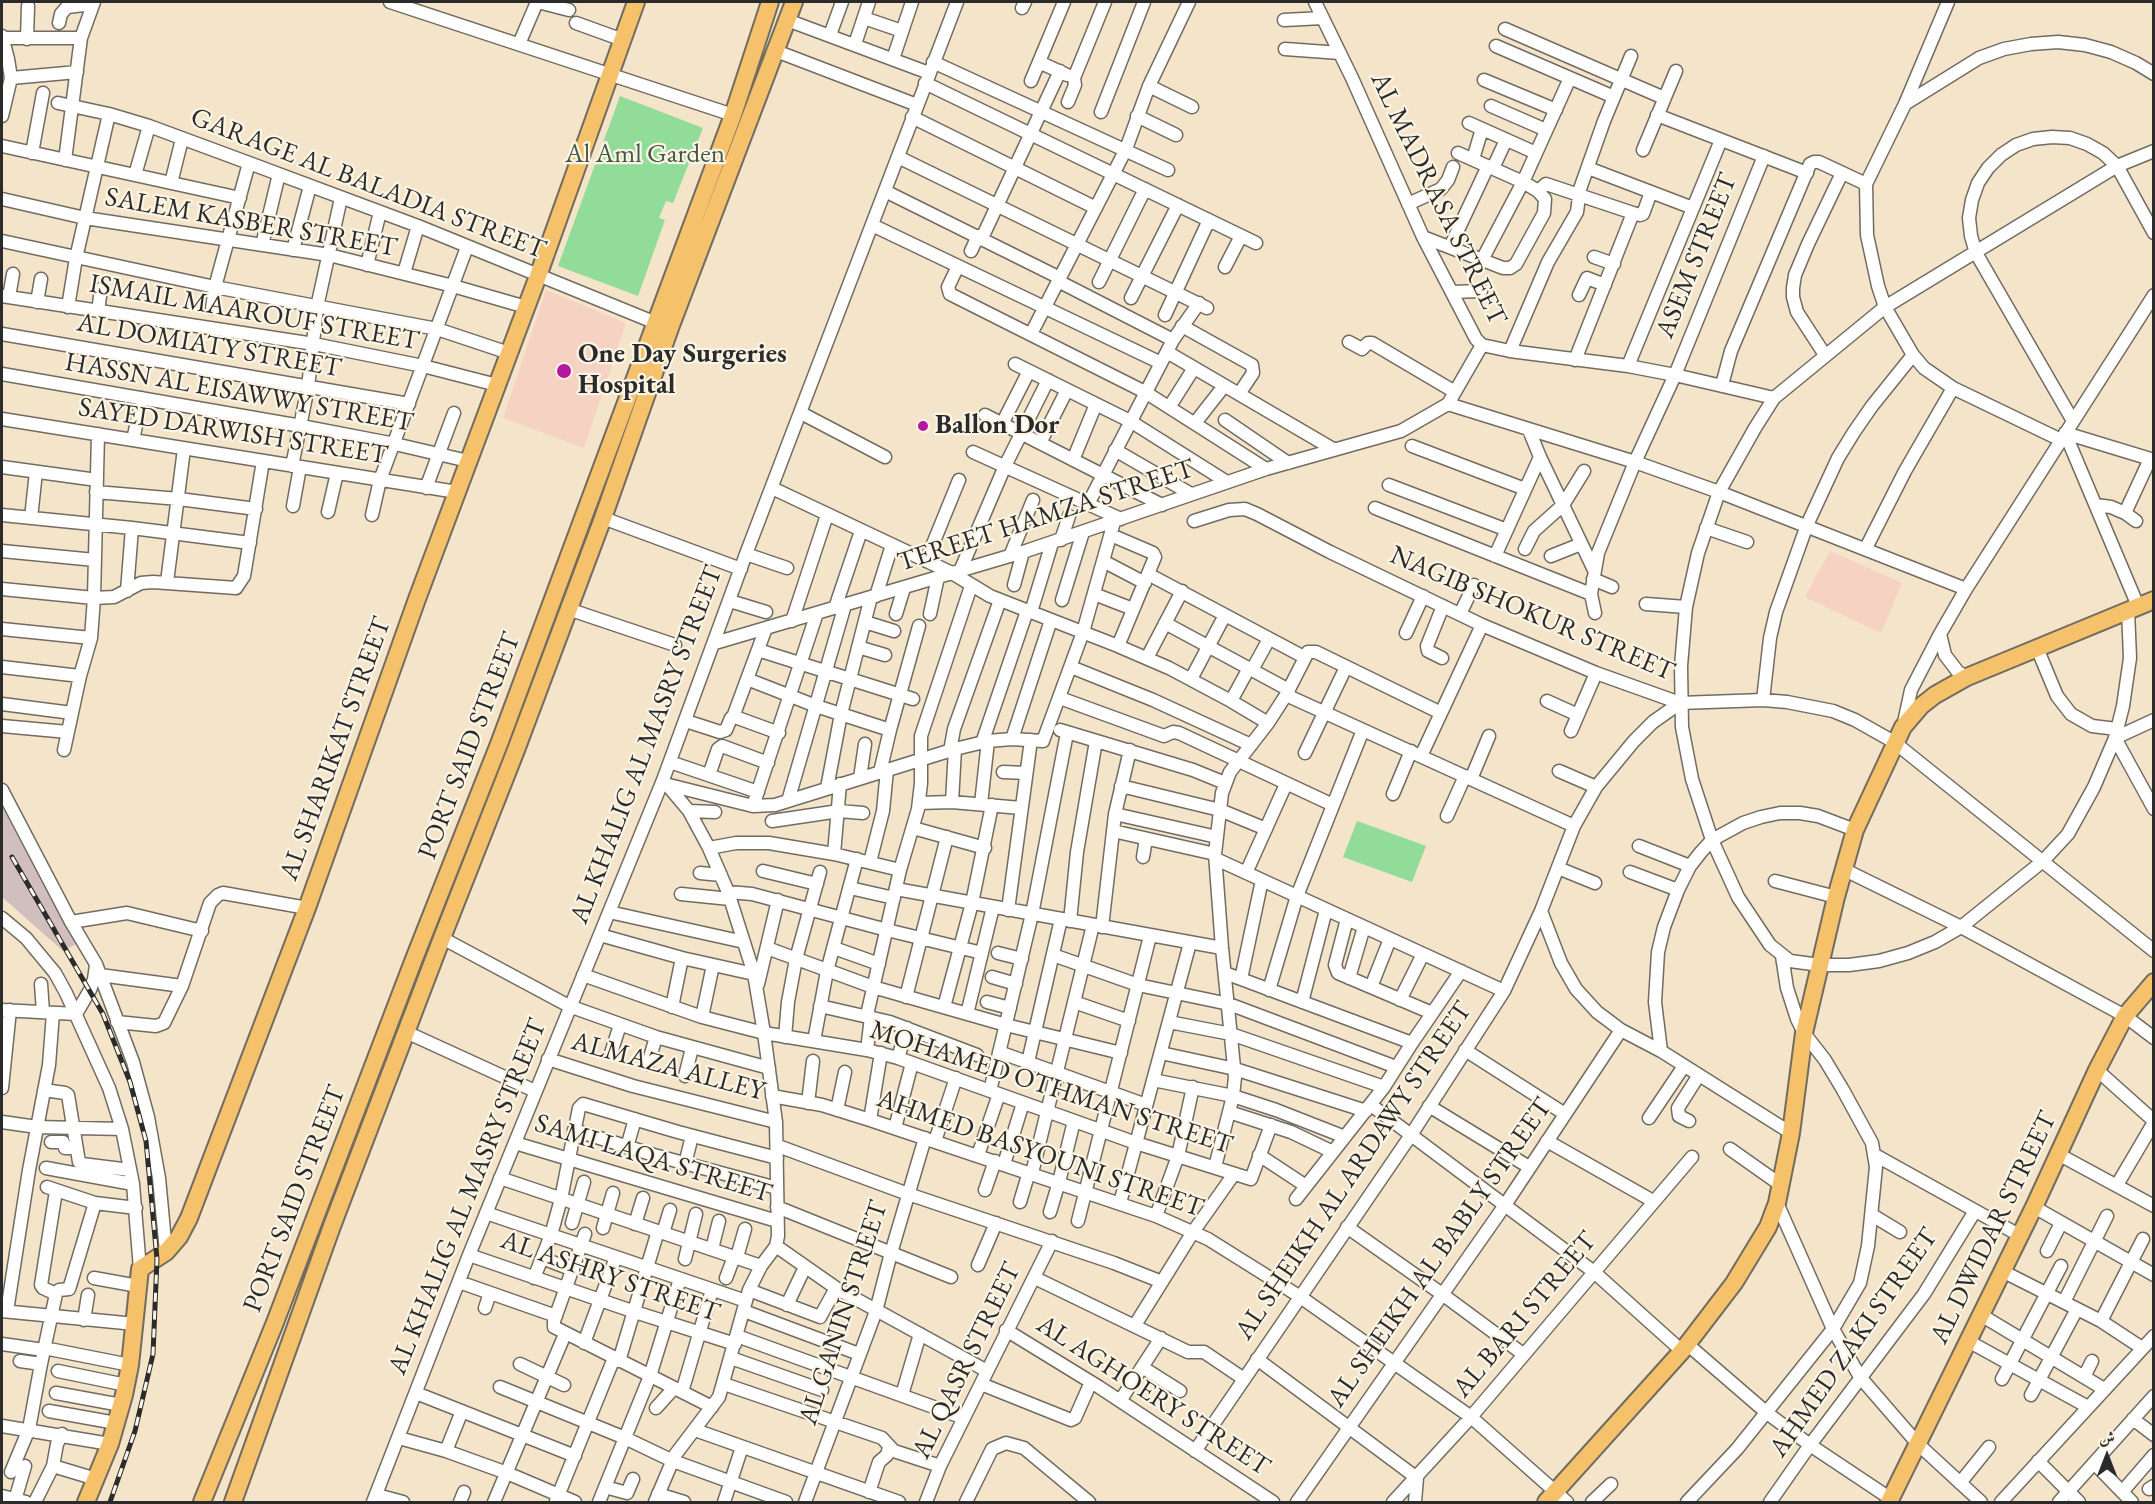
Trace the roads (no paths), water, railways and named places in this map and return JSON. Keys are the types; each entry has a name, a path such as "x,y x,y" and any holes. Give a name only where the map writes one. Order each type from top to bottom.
{"main road":[{"name":"AL SHARIKAT STREET","path":"140,1269 166,1252 179,1236 189,1218 307,908 417,599 538,276 636,2"},
{"name":"PORT SAID STREET","path":"204,1498 499,744 733,115 770,2"},
{"name":"PORT SAID STREET","path":"234,1500 293,1332 441,938 516,750 603,518 670,328 794,2"},
{"path":"1556,1499 1684,1348 1734,1283 1768,1227 1777,1203 1791,1133 1804,1034 1843,869 1855,830 1903,726 1921,706 1935,695 1967,677 2140,605"},
{"name":"AL DWIDAR STREET","path":"1890,1501 2034,1208 2097,1070 2125,1016 2154,982"},
{"path":"86,1503 110,1444 126,1385 140,1269"},
{"path":"274,1324 293,1332"},
{"path":"218,1460 223,1469 233,1473 247,1468"},
{"path":"204,1498 217,1492 234,1500"}],"street":[{"path":"390,2 425,7 519,44 733,115"},
{"path":"519,44 538,2 569,10"},
{"path":"830,35 842,2"},
{"path":"855,45 869,2"},
{"path":"893,59 908,2"},
{"name":"AL KHALIG AL MASRY STREET","path":"375,1498 469,1254 569,1006 666,783 670,762 746,554 957,2"},
{"path":"1030,81 1064,2"},
{"path":"1068,102 1075,85 1074,78 1105,2"},
{"path":"1101,112 1144,2"},
{"path":"1031,334 1126,149 1149,86 1189,2"},
{"name":"AL MADRASA STREET","path":"1315,2 1424,237 1476,339 1482,345 1510,351 1628,366 1774,398"},
{"path":"1948,2 1905,104 1866,184 1867,235 1878,286 1886,307 1913,355 1938,379 1953,388 2063,436 2152,460 2125,513"},
{"path":"58,23 67,7 93,3 81,38 65,160"},
{"path":"27,39 28,6"},
{"path":"864,18 902,31"},
{"path":"1284,20 1323,18"},
{"path":"788,20 929,73 1042,111 1168,170"},
{"path":"576,23 623,40"},
{"path":"1505,29 1664,98"},
{"path":"2,116 11,78 2,37 81,38"},
{"path":"1905,104 1979,58 2004,49 2031,44 2058,42 2085,45 2112,52 2154,74"},
{"path":"1496,46 1614,97"},
{"path":"1285,49 1340,53"},
{"path":"776,51 915,111 1015,168 1096,208"},
{"path":"1510,351 1548,262 1577,212 1579,195 1588,168 1631,56"},
{"path":"1039,62 1074,78"},
{"path":"1583,84 1590,66"},
{"path":"971,251 998,205 1060,71"},
{"path":"1643,150 1676,71"},
{"path":"11,78 76,72"},
{"path":"929,73 1031,134 1256,243"},
{"path":"1482,260 1523,182 1570,78"},
{"path":"1484,80 1556,110"},
{"path":"1149,86 1192,107"},
{"path":"32,153 43,93"},
{"name":"GARAGE AL BALADIA STREET","path":"58,103 109,114 149,126 418,226 656,323"},
{"path":"1491,106 1546,130"},
{"path":"68,307 76,258 109,114"},
{"path":"1657,115 1807,173"},
{"path":"1137,116 1176,135"},
{"path":"1469,123 1536,153"},
{"path":"135,175 149,126"},
{"path":"1473,159 1482,129"},
{"path":"2073,421 1976,253 1969,218 1975,191 1988,168 2016,145 2043,138 2070,138 2103,153 2117,166 2154,233"},
{"path":"171,183 182,139"},
{"path":"1450,247 1506,140"},
{"path":"1628,366 1721,140"},
{"path":"2,146 240,198"},
{"path":"2063,436 2140,605 2123,706 2116,733 2094,787 2068,834 2043,861 1961,927 1926,946 1879,961 1850,965 1798,964 1782,956 1761,934 1725,871 1699,806 1687,757 1680,703 1686,607 1690,583 1719,492 1774,398 1886,307 2117,166 2154,151"},
{"path":"1424,237 1507,269 1516,264 1544,213 1546,204 1541,195 1523,182 1458,153"},
{"name":"ASEM STREET","path":"1595,613 1591,594 1598,554 1635,462 1675,375 1764,156"},
{"path":"898,157 1203,305 1182,326 1173,340 1088,504"},
{"path":"1722,385 1731,351 1807,173 1814,162 1819,162 1866,184"},
{"path":"212,309 215,287 230,240 249,163"},
{"path":"1408,204 1441,189 1448,180 1453,167"},
{"path":"1588,168 1693,208"},
{"path":"1825,355 1797,312 1793,288 1795,275 1808,244 1842,173"},
{"path":"262,245 279,174"},
{"path":"1541,195 1546,184 1640,215 1643,214 1651,192"},
{"path":"293,250 309,186"},
{"path":"1099,282 1145,189"},
{"path":"885,191 980,237 1173,340"},
{"path":"293,506 317,307 340,198"},
{"name":"SALEM KASBER STREET","path":"2,199 85,218 329,255 526,307"},
{"path":"1131,298 1178,205"},
{"path":"367,265 380,213"},
{"path":"1575,360 1633,213"},
{"path":"1165,315 1209,220"},
{"path":"872,225 1044,307 1164,358 1194,368 1333,449"},
{"path":"404,273 418,226"},
{"path":"1225,267 1241,236"},
{"path":"2,241 215,287 437,329 509,353"},
{"path":"372,515 380,480 467,247"},
{"path":"1594,257 1614,264"},
{"path":"958,266 948,287 948,293 1145,392 1266,469"},
{"path":"5,296 13,274"},
{"path":"1579,295 1587,278 1605,285"},
{"path":"37,302 41,279"},
{"path":"98,311 101,289"},
{"path":"1452,292 1481,291"},
{"path":"1903,726 1911,690 1966,589 2154,295"},
{"name":"ISMAIL MAAROUF STREET","path":"5,296 314,345 423,366 497,385"},
{"path":"1182,326 1252,365 1253,373 1239,394"},
{"name":"AL DOMIATY STREET","path":"2,334 409,404"},
{"path":"1348,342 1362,349 1368,343 1372,343 1455,393"},
{"path":"1482,345 1448,404 1635,462 1807,525 1966,589"},
{"path":"1763,700 1770,638 1776,612 1807,525 1838,458 1854,432 1913,355"},
{"path":"1016,364 1130,421 1227,482"},
{"path":"1170,406 1194,368"},
{"path":"1002,424 1029,371"},
{"name":"HASSN AL EISAWWY STREET","path":"2,374 301,426 468,461"},
{"path":"956,572 1005,466 1048,381"},
{"path":"1195,423 1224,386"},
{"path":"1866,548 1905,471 1953,388"},
{"path":"1040,443 1067,390"},
{"path":"133,440 142,398"},
{"path":"1073,460 1096,404"},
{"name":"TEREET HAMZA STREET","path":"715,643 1023,552 1266,469 1410,428 1448,404"},
{"path":"426,488 454,413"},
{"path":"801,413 885,457"},
{"path":"985,415 1162,505"},
{"name":"SAYED DARWISH STREET","path":"2,419 457,492"},
{"path":"1225,420 1288,463"},
{"path":"1529,430 1593,575 1612,587"},
{"path":"64,750 90,638 94,598 98,435"},
{"path":"1412,446 1525,489"},
{"path":"166,582 184,449"},
{"path":"1115,450 1191,494"},
{"path":"973,452 1118,520 1110,535 1083,632 1060,698 1049,726 1037,740 1026,773 1008,910"},
{"path":"1495,556 1539,457"},
{"path":"2,589 94,598 114,597 141,583 166,582 236,588 242,581 263,461"},
{"path":"2,467 97,486 256,509"},
{"path":"1525,549 1541,523 1563,505 1584,471"},
{"path":"31,518 36,472"},
{"path":"328,512 337,473"},
{"path":"926,561 960,480"},
{"path":"1389,485 1507,530"},
{"path":"772,488 926,561 956,572 971,586 1000,600 1147,658 1191,679 1268,723"},
{"path":"1010,556 1033,500"},
{"path":"2096,505 2111,507 2136,521"},
{"path":"1375,508 1591,594"},
{"name":"NAGIB SHOKUR STREET","path":"1194,521 1229,510 1245,509 1482,625 1596,673 1680,703 1763,700 1810,705 1833,711 1876,730 1894,742 2154,951"},
{"path":"2,515 250,543"},
{"path":"792,621 827,515"},
{"path":"944,1007 985,848 987,804 985,742 1029,612 1069,516"},
{"path":"603,518 741,569"},
{"path":"127,591 132,528"},
{"path":"1706,528 1747,542"},
{"path":"788,801 816,706 861,531"},
{"path":"1062,600 1083,532"},
{"path":"1110,535 1154,555 1155,559 1118,646"},
{"path":"1551,556 1581,544"},
{"path":"827,788 849,679 865,622 892,545"},
{"path":"2,551 95,560"},
{"path":"1014,585 1023,552"},
{"path":"746,554 787,568"},
{"path":"1103,561 1182,591 1304,657"},
{"path":"930,614 938,577"},
{"path":"1460,614 1473,585"},
{"path":"867,1050 873,987 900,870 919,803 921,736 971,586"},
{"path":"896,614 904,588"},
{"path":"1147,658 1182,591"},
{"path":"1094,594 1133,609"},
{"path":"1406,633 1423,596"},
{"path":"952,802 954,729 1000,600"},
{"path":"730,601 766,612"},
{"path":"1646,604 1686,607"},
{"path":"1442,658 1428,651 1427,646 1443,606"},
{"path":"568,609 675,645"},
{"path":"753,806 817,613"},
{"path":"1191,679 1225,615"},
{"path":"1012,738 1051,620"},
{"path":"865,622 894,631"},
{"path":"1165,623 1250,669 1324,713 1574,826"},
{"path":"1393,794 1441,713 1482,625"},
{"path":"814,1041 827,970 850,888 864,861 883,811 884,771 890,730 919,626"},
{"path":"686,721 720,732 727,728 766,628"},
{"path":"2,629 90,638"},
{"path":"1940,634 1944,654 1958,672 1967,677"},
{"path":"1231,701 1269,639"},
{"path":"858,647 885,655"},
{"path":"2037,648 2057,696 2071,714 2092,726 2116,733 2154,720"},
{"path":"758,650 913,699"},
{"path":"1215,1167 1233,1096 1235,1068 1222,948 1216,856 1225,783 1238,760 1268,723 1308,652 1316,652 1441,713"},
{"path":"2,667 80,676"},
{"path":"1071,667 1153,700 1251,745"},
{"path":"1305,753 1346,667"},
{"path":"1571,731 1596,673"},
{"path":"747,679 790,697 890,730"},
{"path":"1060,698 1164,736 1179,732 1333,805"},
{"path":"1546,701 1578,715"},
{"name":"AL SHEIKH AL ARDAWY STREET","path":"1195,1451 1411,1135 1504,990 1541,911 1574,826 1596,787 1653,722 1680,703"},
{"path":"2,704 72,713"},
{"path":"733,717 779,732"},
{"path":"2,726 68,732"},
{"path":"1049,726 1193,770 1225,783"},
{"path":"1269,990 1297,896 1362,730"},
{"path":"978,1155 994,1092 999,1052 1032,914 1067,733"},
{"path":"2116,733 2154,809"},
{"path":"1447,816 1490,736"},
{"path":"666,783 753,806 775,805 921,759 985,742 1012,738 1037,740"},
{"path":"1028,1062 1053,956 1066,920 1096,741"},
{"path":"860,778 865,744"},
{"path":"709,775 718,749 722,746 768,762"},
{"path":"1020,1202 1047,1112 1083,966 1097,926 1115,814 1130,750"},
{"path":"670,762 758,792"},
{"path":"1559,771 1596,787"},
{"path":"1003,772 1026,773"},
{"path":"666,783 689,811 721,874 754,974 769,1068 778,1152 776,1246 760,1266 746,1301 719,1396 682,1444 656,1498 684,1503"},
{"path":"834,854 840,784"},
{"path":"1246,873 1286,784"},
{"path":"1121,786 1220,810 1266,829"},
{"path":"2,790 98,970 133,1062 148,1117 162,1196 166,1252"},
{"path":"919,803 952,802 1021,808"},
{"path":"769,843 775,805"},
{"path":"689,811 715,812"},
{"path":"772,821 839,811 863,813"},
{"path":"1662,1051 1656,1018 1655,976 1664,927 1690,866 1712,840 1743,823 1761,816 1780,813 1818,816 1855,830"},
{"path":"1115,814 1217,837"},
{"path":"1143,857 1154,823"},
{"path":"913,828 985,848"},
{"path":"1113,831 1216,856 1246,873 1504,990"},
{"path":"906,997 947,837"},
{"path":"709,848 736,843 769,843 834,854 900,870"},
{"path":"1639,846 1690,866"},
{"path":"1558,868 1595,884"},
{"path":"1843,869 1961,927 2125,1016 2154,1038"},
{"path":"763,871 818,878 796,959 788,1002 785,1036"},
{"path":"1630,872 1678,890"},
{"path":"700,873 721,874"},
{"path":"1240,979 1262,880"},
{"path":"1775,881 1836,897"},
{"path":"850,888 931,896 1222,948"},
{"path":"117,1022 156,1026 164,1023 182,986 210,903 218,894 307,908"},
{"path":"681,894 729,896 752,894 982,953"},
{"path":"757,990 778,900"},
{"path":"967,1014 993,907"},
{"path":"1302,1002 1326,910"},
{"path":"1541,911 1560,963 1576,989 1597,1012 1621,1030 1662,1051 1791,1133"},
{"path":"609,912 744,942"},
{"path":"71,922 127,913 202,931"},
{"path":"1347,919 1335,965 1344,975 1432,1013"},
{"path":"4,922 27,938 66,993 109,1088 122,1129 133,1184 140,1269"},
{"path":"1344,975 1364,927"},
{"path":"600,935 682,958 754,974"},
{"path":"1078,1221 1150,936"},
{"path":"441,938 569,1006 656,1037 769,1068"},
{"path":"1371,987 1390,939"},
{"path":"1120,1203 1191,943"},
{"path":"767,948 906,997 1121,1053"},
{"path":"834,948 879,964"},
{"path":"998,953 1022,958"},
{"path":"1400,1000 1423,954"},
{"path":"1053,956 1138,985 1229,1004 1395,1067"},
{"path":"1687,1503 1737,1449 1833,1329 1860,1283 1872,1215 1875,1155 1872,1143 1843,1090 1804,1034 1786,988 1782,956"},
{"path":"672,1007 682,958"},
{"path":"702,1017 713,965"},
{"path":"76,1014 98,970"},
{"path":"98,970 182,986"},
{"path":"1296,1199 1384,1088 1395,1067 1461,971"},
{"path":"1225,973 1412,1043"},
{"name":"MOHAMED OTHMAN STREET","path":"583,975 702,1017 764,1033 867,1050 898,1058 1136,1143 1251,1179 1259,1155"},
{"path":"993,977 1016,984"},
{"path":"41,984 53,1030 3,1313 50,1315 135,1324"},
{"path":"987,1002 1010,1008"},
{"path":"1074,1002 1129,1020"},
{"path":"820,1006 869,1016 977,1055"},
{"path":"2,1088 6,1010 76,1014"},
{"path":"1169,1022 1231,1034 1384,1088"},
{"path":"611,1053 620,1025"},
{"path":"898,1058 907,1028"},
{"name":"AL SHEIKH AL BABLY STREET","path":"1297,1503 1504,1204 1621,1030"},
{"path":"406,1032 535,1091"},
{"path":"648,1064 656,1037"},
{"path":"686,1076 692,1048"},
{"path":"1466,1050 1565,1114"},
{"path":"999,1052 1146,1105"},
{"path":"870,1120 881,1053"},
{"path":"1161,1053 1235,1068 1369,1108 1411,1135 1504,1204 1594,1272 1684,1348 1767,1413 1890,1501"},
{"name":"ALMAZA ALLEY","path":"548,1059 643,1088 776,1122"},
{"path":"808,1103 813,1061"},
{"path":"895,1128 912,1063"},
{"path":"1649,1118 1684,1066"},
{"path":"2097,1070 2154,1121 2116,1185"},
{"path":"837,1110 845,1072"},
{"path":"1689,1121 1679,1116 1678,1108 1699,1075"},
{"name":"AL GANIN STREET","path":"805,1503 876,1311 908,1194 956,1078"},
{"path":"1153,1080 1233,1096 1345,1137"},
{"path":"1156,1216 1178,1156 1193,1087"},
{"path":"44,1090 81,1094"},
{"path":"67,1093 78,1161 82,1164 130,1170"},
{"name":"AHMED BASYOUNI STREET","path":"772,1096 837,1110 895,1128 1120,1203 1193,1232 1238,1256 1299,1296 1471,1417 1556,1499"},
{"path":"985,1190 1023,1103"},
{"path":"534,1278 551,1235 561,1199 579,1108 583,1104 692,1136 778,1152 1052,1241 1162,1282"},
{"path":"1429,1106 1529,1167"},
{"path":"1229,1112 1271,1125 1315,1142 1333,1152"},
{"path":"627,1147 634,1119"},
{"path":"1050,1212 1074,1121"},
{"path":"2,1122 37,1127 122,1129"},
{"path":"1271,1125 1259,1155 1306,1186"},
{"path":"574,1130 685,1164 777,1188"},
{"path":"685,1164 692,1136"},
{"path":"1547,1141 1653,1201"},
{"path":"51,1142 63,1142 65,1148 76,1148"},
{"name":"SAMI LAQA STREET","path":"514,1143 777,1221"},
{"path":"1730,1149 1781,1185"},
{"path":"2058,1154 2154,1206"},
{"path":"1875,1155 2019,1235"},
{"name":"AL BARI STREET","path":"1393,1503 1471,1417 1692,1157"},
{"path":"46,1168 133,1184"},
{"path":"1135,1324 1193,1232 1234,1174"},
{"path":"500,1178 760,1266"},
{"path":"572,1223 584,1182"},
{"path":"56,1294 41,1286 52,1189 95,1203 136,1208"},
{"path":"603,1228 613,1192"},
{"path":"635,1224 643,1198"},
{"path":"2,1496 20,1501 15,1470 29,1429 50,1315 56,1294 60,1290 69,1289 95,1203"},
{"path":"1777,1203 1833,1329 1860,1377 1918,1444 1981,1503"},
{"path":"777,1207 951,1277"},
{"path":"2034,1208 2154,1275"},
{"path":"557,1499 635,1312 648,1268 670,1210"},
{"name":"AHMED ZAKI STREET","path":"1770,1503 1810,1445 1923,1294 1975,1210"},
{"path":"486,1213 551,1235 584,1240 616,1257 746,1301 859,1354"},
{"path":"686,1259 696,1214"},
{"path":"1872,1215 1900,1232"},
{"path":"2064,1302 2107,1216"},
{"path":"712,1249 719,1221"},
{"path":"978,1265 996,1223"},
{"path":"2047,1251 2061,1223"},
{"path":"1347,1227 1523,1354"},
{"path":"726,1278 745,1229"},
{"path":"2101,1321 2143,1239"},
{"path":"584,1240 555,1319 555,1329 712,1407"},
{"name":"AL QASR STREET","path":"926,1503 940,1466 1052,1241"},
{"path":"776,1246 836,1288 987,1371"},
{"name":"AL ASHRY STREET","path":"469,1254 700,1333 736,1340 850,1377 964,1418"},
{"path":"584,1343 616,1257"},
{"path":"542,1258 573,1270"},
{"path":"2002,1379 2061,1266"},
{"path":"788,1305 805,1267"},
{"path":"2002,1271 2101,1321 2142,1348"},
{"path":"94,1278 138,1286"},
{"path":"1035,1278 1135,1324 1188,1352 1204,1352 1244,1378"},
{"path":"599,1503 650,1376 680,1279"},
{"path":"459,1282 555,1319"},
{"path":"746,1301 788,1305 820,1317 836,1288"},
{"path":"656,1408 678,1390 700,1333 712,1290"},
{"path":"485,1308 490,1293"},
{"path":"84,1320 88,1295"},
{"path":"2031,1395 2076,1308"},
{"path":"1981,1315 2104,1389"},
{"name":"AL AGHOERY STREET","path":"1006,1330 1091,1382 1273,1503"},
{"path":"494,1503 565,1334"},
{"path":"902,1395 920,1334"},
{"path":"2001,1503 2154,1336"},
{"path":"1120,1401 1161,1338"},
{"path":"1968,1341 2088,1407"},
{"path":"2,1344 44,1349 130,1365"},
{"path":"731,1358 822,1390"},
{"path":"1257,1359 1417,1478 1415,1503"},
{"path":"2084,1377 2092,1360"},
{"path":"20,1361 41,1364"},
{"path":"520,1364 564,1385"},
{"path":"1142,1367 1180,1391"},
{"path":"58,1371 126,1385"},
{"path":"981,1384 1071,1420 1075,1418 1091,1382"},
{"path":"724,1384 882,1438 894,1451 940,1466"},
{"path":"500,1387 625,1438 673,1461 786,1503"},
{"path":"416,1393 575,1456"},
{"path":"56,1394 121,1405"},
{"path":"2059,1503 2154,1396"},
{"path":"50,1411 116,1424"},
{"path":"446,1451 462,1411"},
{"path":"2133,1419 2154,1435"},
{"path":"2,1426 62,1434 110,1444"},
{"path":"695,1430 899,1503"},
{"path":"35,1503 53,1466 57,1444 62,1434"},
{"path":"399,1438 446,1451 507,1473 557,1499 575,1502"},
{"path":"966,1503 992,1449 1006,1443 1024,1448 1089,1503"},
{"path":"724,1503 742,1447"},
{"path":"1960,1483 1989,1447"},
{"path":"869,1492 880,1460 887,1455 889,1448"},
{"path":"2122,1492 2154,1455"},
{"path":"2038,1461 2079,1503"},
{"path":"2094,1463 2132,1503"},
{"path":"53,1466 96,1479"},
{"path":"605,1487 627,1493 633,1479"},
{"path":"1061,1479 1074,1503"},
{"path":"1592,1503 1611,1484"},
{"path":"974,1486 978,1503"},
{"path":"375,1498 403,1503"}],"railway":[{"path":"12,857 103,1014 130,1082 146,1141 157,1259 153,1354 135,1431 110,1502"}],"place":[{"name":"One Day Surgeries Hospital","path":"564,371"},
{"name":"Ballon Dor","path":"923,426"}],"park label":[{"name":"Al Aml Garden","path":"645,155"}]}
